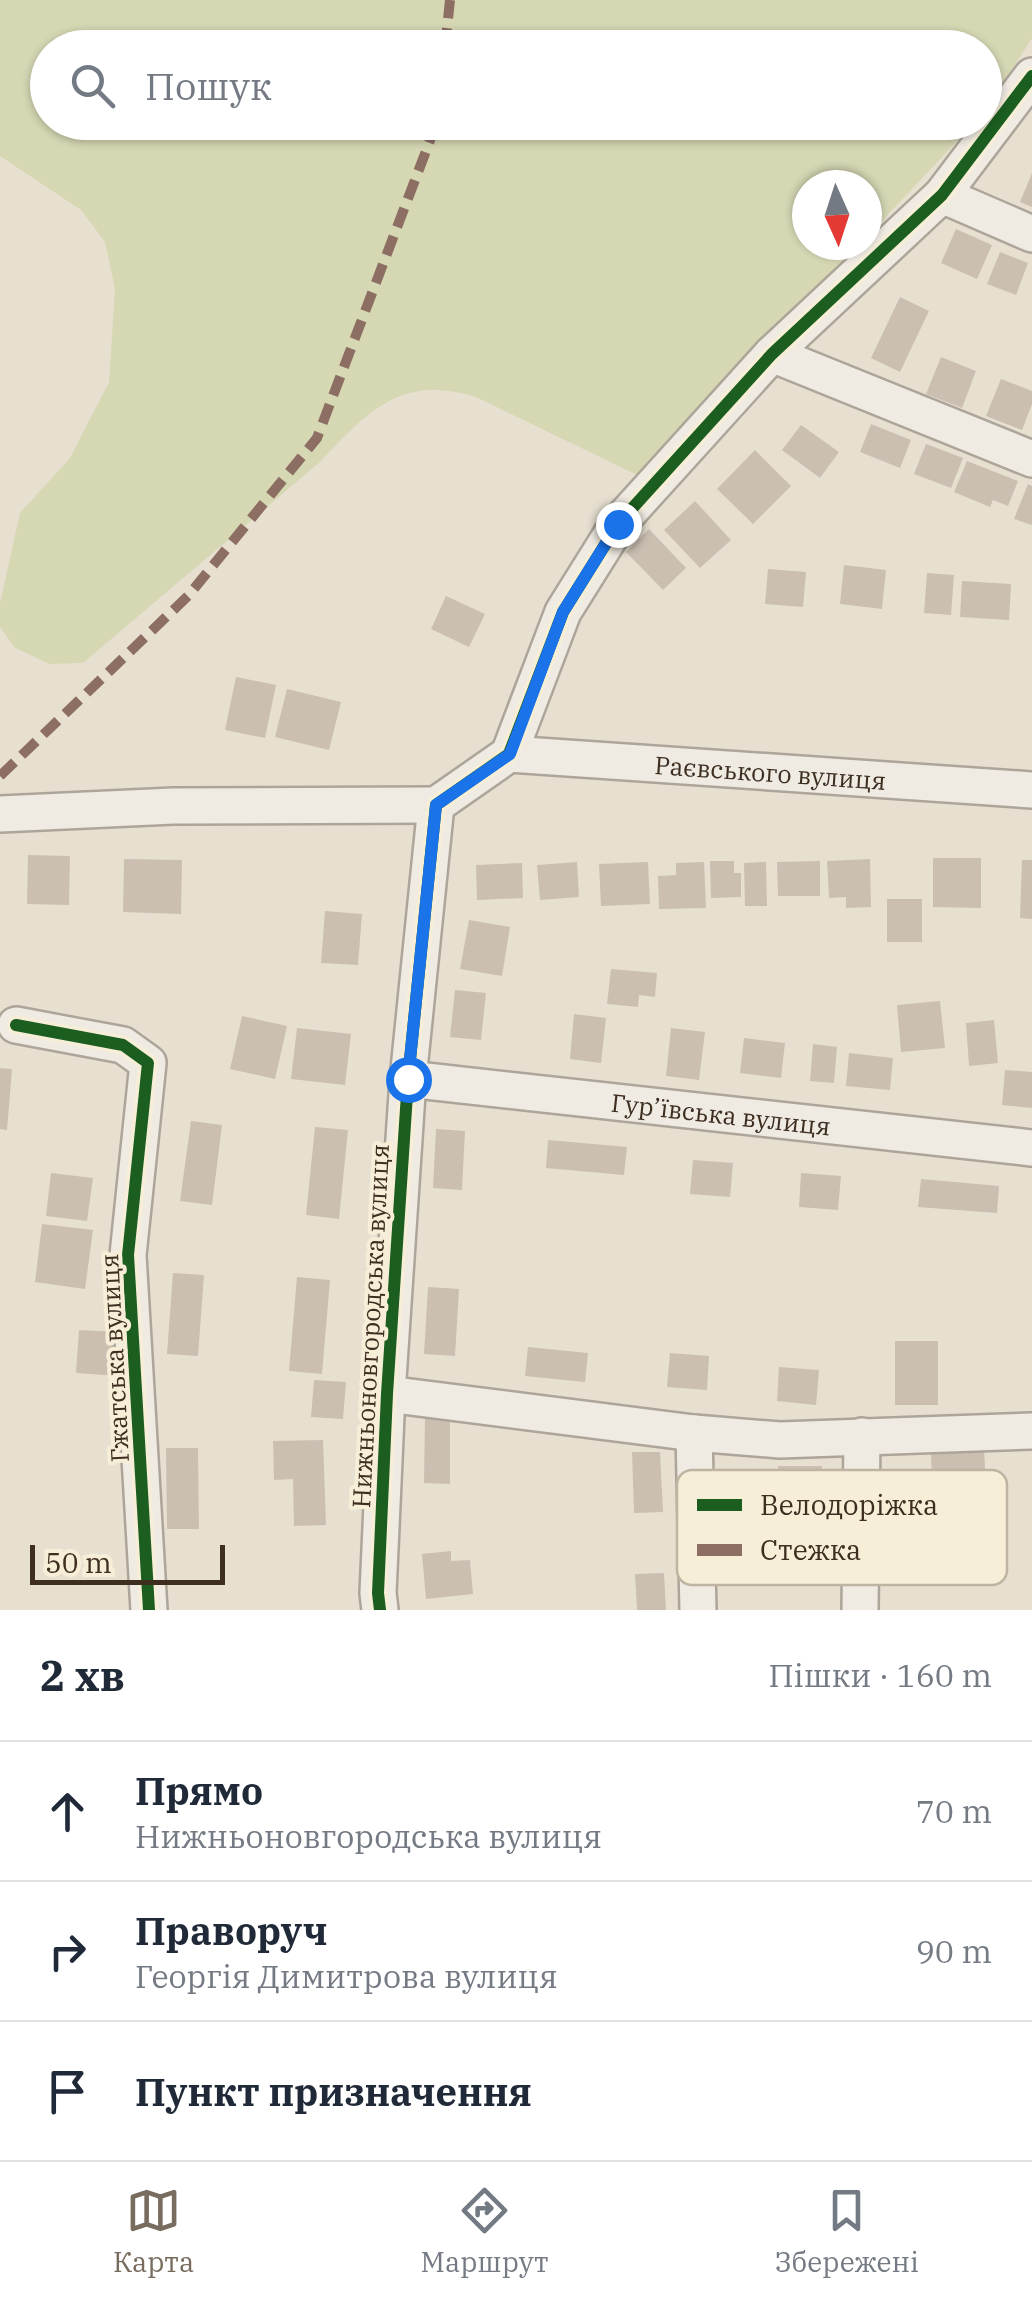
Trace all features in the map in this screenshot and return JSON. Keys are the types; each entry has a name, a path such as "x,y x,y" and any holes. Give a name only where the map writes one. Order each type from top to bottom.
{"street":[{"path":"1002,116 1032,76"},
{"path":"0,814 173,806 436,805 510,754 563,612 618,524 772,354 942,195 984,140"},
{"path":"942,195 1032,234"},
{"path":"772,354 1032,459"},
{"name":"Раєвського вулиця","path":"510,754 1032,790"},
{"name":"Нижньоновгородська вулиця","path":"380,1610 386,1394 408,1079 436,805"},
{"name":"Гжатська вулиця","path":"16,1026 123,1044 148,1063 128,1255 149,1610"},
{"name":"Гур’ївська вулиця","path":"408,1079 1032,1148"},
{"path":"386,1394 694,1433 780,1440 1032,1431"},
{"path":"694,1433 695,1470"},
{"path":"862,1436 862,1470"},
{"path":"697,1585 698,1610"},
{"path":"860,1585 860,1610"}],"green space":[{"path":"0,0 1032,0 1032,38 1002,85 1002,30 30,30 30,140 958,140 882,221 882,170 792,170 792,260 846,260 643,478 476,397 427,390 406,394 354,427 320,462 83,663 49,664 14,647 0,627 0,603 20,513 70,458 109,382 115,289 105,242 81,210 0,156"}],"building":[{"path":"1032,173 1032,207 1020,202"},
{"path":"956,229 992,245 977,279 941,263"},
{"path":"1000,252 1028,263 1016,295 987,284"},
{"path":"900,297 929,311 900,372 871,358"},
{"path":"941,357 976,371 962,408 926,394"},
{"path":"1001,379 1032,391 1032,404 1022,430 986,416"},
{"path":"871,424 911,440 900,468 860,452"},
{"path":"801,425 839,452 820,478 782,450"},
{"path":"926,444 963,458 951,488 914,474"},
{"path":"755,450 791,486 753,524 717,489"},
{"path":"967,461 1018,481 1008,506 993,500 990,507 954,492"},
{"path":"1028,484 1032,486 1032,525 1014,519"},
{"path":"695,501 731,540 700,568 664,530"},
{"path":"649,529 686,568 663,590 626,552"},
{"path":"844,565 886,570 882,609 840,604"},
{"path":"768,569 806,572 803,607 765,604"},
{"path":"927,573 954,575 951,615 924,613"},
{"path":"962,581 1011,584 1009,620 960,617"},
{"path":"446,596 485,614 469,647 431,629"},
{"path":"236,677 276,685 265,738 225,730"},
{"path":"287,689 341,702 329,750 275,737"},
{"path":"28,855 70,856 69,905 27,904"},
{"path":"933,858 981,858 981,908 933,907"},
{"path":"124,859 182,860 181,914 123,912"},
{"path":"870,859 871,907 846,908 846,897 829,898 827,861"},
{"path":"1022,860 1032,860 1032,919 1020,918"},
{"path":"710,861 734,861 734,873 741,873 741,897 711,898"},
{"path":"820,861 820,896 778,896 777,862"},
{"path":"577,862 579,897 540,900 537,865"},
{"path":"648,862 650,904 601,906 599,864"},
{"path":"704,862 706,908 659,909 658,876 676,875 676,863"},
{"path":"766,862 767,906 745,906 744,863"},
{"path":"522,863 523,898 477,900 476,865"},
{"path":"887,899 922,899 922,942 887,942"},
{"path":"325,911 362,914 358,965 321,963"},
{"path":"469,920 510,927 502,976 460,969"},
{"path":"611,969 657,973 655,997 639,995 638,1007 607,1004"},
{"path":"455,990 486,993 481,1040 450,1037"},
{"path":"940,1001 945,1048 901,1052 897,1005"},
{"path":"574,1014 606,1018 601,1063 570,1059"},
{"path":"242,1016 287,1026 275,1079 230,1069"},
{"path":"994,1020 998,1063 969,1066 966,1023"},
{"path":"297,1028 351,1034 345,1085 291,1079"},
{"path":"671,1028 705,1032 699,1080 666,1076"},
{"path":"744,1038 785,1043 781,1078 740,1073"},
{"path":"813,1044 837,1047 834,1083 810,1081"},
{"path":"849,1053 893,1058 890,1090 846,1086"},
{"path":"0,1068 12,1069 7,1130 0,1129"},
{"path":"1005,1070 1032,1072 1032,1108 1002,1105"},
{"path":"191,1121 222,1125 212,1205 180,1201"},
{"path":"315,1127 348,1130 339,1219 306,1215"},
{"path":"436,1129 465,1131 462,1190 433,1188"},
{"path":"548,1140 627,1147 624,1175 546,1168"},
{"path":"693,1160 733,1163 730,1197 690,1194"},
{"path":"51,1173 93,1178 87,1221 46,1216"},
{"path":"801,1173 841,1176 838,1210 799,1207"},
{"path":"921,1179 999,1186 997,1213 918,1207"},
{"path":"42,1224 93,1230 85,1289 35,1282"},
{"path":"173,1273 204,1275 198,1356 167,1354"},
{"path":"297,1277 330,1280 322,1374 289,1371"},
{"path":"428,1287 459,1289 455,1356 424,1354"},
{"path":"79,1330 120,1332 118,1376 76,1373"},
{"path":"895,1341 938,1341 938,1405 895,1405"},
{"path":"528,1347 588,1353 585,1382 525,1376"},
{"path":"670,1353 709,1356 707,1390 667,1387"},
{"path":"779,1367 819,1370 816,1405 777,1401"},
{"path":"314,1380 346,1382 343,1419 311,1417"},
{"path":"425,1416 450,1416 450,1484 424,1483"},
{"path":"323,1440 326,1525 294,1526 293,1479 274,1480 273,1441"},
{"path":"166,1448 198,1448 199,1529 167,1529"},
{"path":"984,1449 985,1470 932,1470 931,1451"},
{"path":"632,1452 660,1452 663,1512 634,1513"},
{"path":"778,1466 822,1466 822,1470 778,1470"},
{"path":"451,1551 451,1561 470,1560 473,1594 426,1599 422,1554"},
{"path":"664,1573 666,1610 637,1610 635,1574"}],"marked path":[{"path":"447,30 450,0"},
{"path":"0,776 188,596 317,438 430,140"}],"cycle path":[{"path":"1002,116 1032,76"},
{"path":"380,1610 387,1394 408,1079 436,805 509,754 563,612 618,524 772,354 942,195 984,140"},
{"path":"16,1025 123,1045 148,1063 128,1255 149,1610"}],"route":[{"path":"408,1079 436,805 510,754 563,612 618,524"}]}
